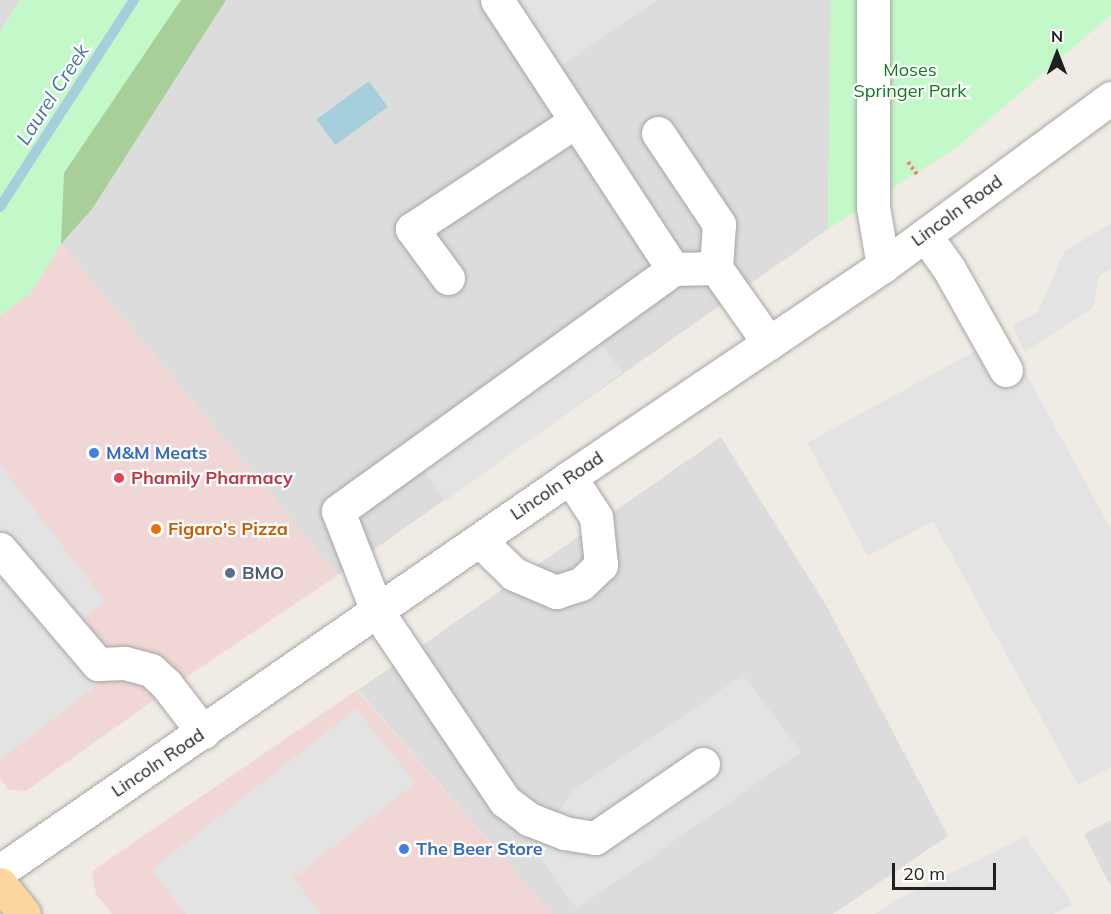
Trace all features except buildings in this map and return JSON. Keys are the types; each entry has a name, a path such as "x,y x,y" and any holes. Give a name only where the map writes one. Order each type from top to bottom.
{"main road":[{"path":"0,884 24,914"}],"street":[{"path":"497,0 673,269"},
{"path":"873,0 873,207 883,266"},
{"name":"Lincoln Road","path":"0,871 570,477 883,266 1111,98"},
{"path":"448,278 412,229 576,121"},
{"path":"658,134 719,224 716,268 769,343"},
{"path":"925,235 949,269 1006,370"},
{"path":"703,764 595,838 565,833 529,819 505,801 377,611 338,511 673,269 716,268"},
{"path":"479,540 514,574 556,592 581,584 601,565 596,517 570,477"},
{"path":"0,549 98,664 125,663 151,670 166,684 203,732"}],"shaded area":[{"path":"0,0 20,0 0,33"},
{"path":"181,0 831,0 828,229 338,575 61,244 64,173"},
{"path":"508,0 658,0 557,69"},
{"path":"1111,223 1111,269 1099,276 1093,308 1024,352 1013,325 1038,312 1064,252"},
{"path":"61,244 338,575 185,678 26,791 9,790 0,779 0,315 30,294"},
{"path":"584,320 622,373 446,501 408,448"},
{"path":"1005,335 1111,529 1111,767 1078,785 933,521 868,556 807,443"},
{"path":"721,437 826,605 948,836 833,914 552,914 358,690"},
{"path":"0,465 105,601 81,621 118,669 0,760"},
{"path":"743,675 801,752 577,909 534,849 571,792"},
{"path":"357,690 552,914 112,914 96,894 92,871"},
{"path":"356,709 415,783 293,878 321,914 186,914 151,870"},
{"path":"1111,820 1111,887 1084,834"},
{"path":"1025,837 1073,904 1054,914 876,914 894,901"}],"green space":[{"path":"20,0 181,0 64,173 61,244 30,294 0,315 0,33"},
{"path":"45,0 226,0 92,209 22,288"},
{"name":"Moses Springer Park","path":"831,0 1111,0 1111,15 956,148 828,229"}],"water":[{"path":"369,81 388,107 335,145 316,119"}],"waterway":[{"name":"Laurel Creek","path":"0,207 134,0"}],"place":[{"name":"M&M Meats","path":"94,453"},
{"name":"Phamily Pharmacy","path":"119,478"},
{"name":"Figaro's Pizza","path":"156,529"},
{"name":"BMO","path":"230,573"},
{"name":"The Beer Store","path":"404,849"}]}
